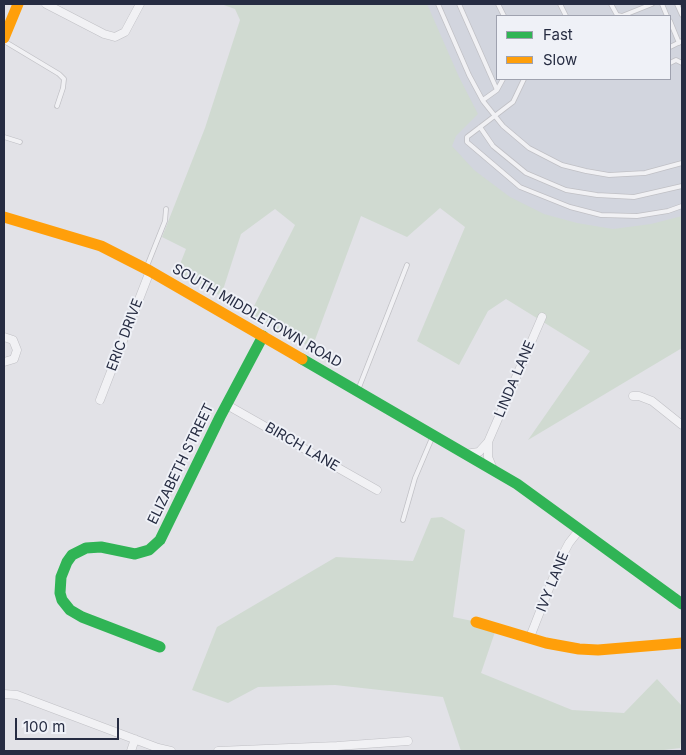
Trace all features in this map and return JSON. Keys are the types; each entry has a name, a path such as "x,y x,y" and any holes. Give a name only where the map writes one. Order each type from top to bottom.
{"street":[{"path":"4,39 8,18 18,4"},
{"path":"46,4 104,34 115,37 125,32 140,4"},
{"name":"SOUTH MIDDLETOWN ROAD","path":"4,217 101,246 148,270 489,468 542,501 682,604"},
{"name":"ERIC DRIVE","path":"100,400 148,270"},
{"name":"LINDA LANE","path":"488,442 542,317"},
{"name":"ELIZABETH STREET","path":"160,647 82,617 70,610 60,593 61,577 72,555 86,548 100,547 135,554 149,550 155,545 164,533 227,404 263,336"},
{"path":"4,337 13,340 17,350 14,359 4,362"},
{"path":"633,396 639,396 652,401 682,425"},
{"name":"BIRCH LANE","path":"227,404 377,490"},
{"path":"465,454 479,452 488,442"},
{"path":"488,442 489,468"},
{"name":"IVY LANE","path":"530,637 561,558 569,543 580,529"},
{"path":"476,622 561,646 598,650 682,643"},
{"path":"4,694 17,695 158,748 171,751"},
{"path":"131,751 135,739"},
{"path":"218,751 408,741"}],"lane":[{"path":"438,4 469,75 483,100 494,116 511,133 534,151 562,165 586,172 608,175 633,175 657,171 682,162"},
{"path":"459,4 497,90"},
{"path":"611,4 620,15"},
{"path":"624,15 652,4"},
{"path":"677,4 682,15"},
{"path":"671,23 681,42"},
{"path":"4,39 64,79 57,106"},
{"path":"483,100 497,90 502,80"},
{"path":"524,80 513,102 467,137 467,142 520,187 570,207 601,215 637,216 668,211 682,206"},
{"path":"480,127 493,146 526,173 566,190 598,195 634,197 682,186"},
{"path":"4,138 20,142"},
{"path":"148,270 165,221 166,209"},
{"path":"358,392 407,265"},
{"path":"403,520 415,478 433,436"}],"shaded area":[{"path":"221,4 427,4 459,77 478,114 456,136 452,146 474,170 510,197 544,214 577,223 613,229 651,224 682,216 682,348 528,440 590,351 506,299 488,311 459,365 417,341 465,227 440,208 407,237 361,216 312,348 250,314 295,225 275,209 241,234 221,296 177,272 186,249 162,237 205,128 240,20 235,9"},
{"path":"423,4 682,4 682,223 670,227 588,230 510,203 447,148"},
{"path":"442,517 465,530 453,617 497,626 481,673 572,710 624,713 657,679 682,706 680,748 656,751 461,751 443,697 335,685 258,687 228,703 192,690 217,627 336,557 413,561 431,518"}],"traffic: fast":[{"path":"160,647 82,617 70,610 62,600 60,593 61,577 72,555 86,548 101,547 135,554 149,550 160,540 220,417 263,336"},
{"path":"302,359 517,484 682,604"}],"traffic: slow":[{"path":"4,38 18,4"},
{"path":"4,217 101,246 150,271 302,359"},
{"path":"476,622 546,643 579,649 598,650 682,643"}]}
